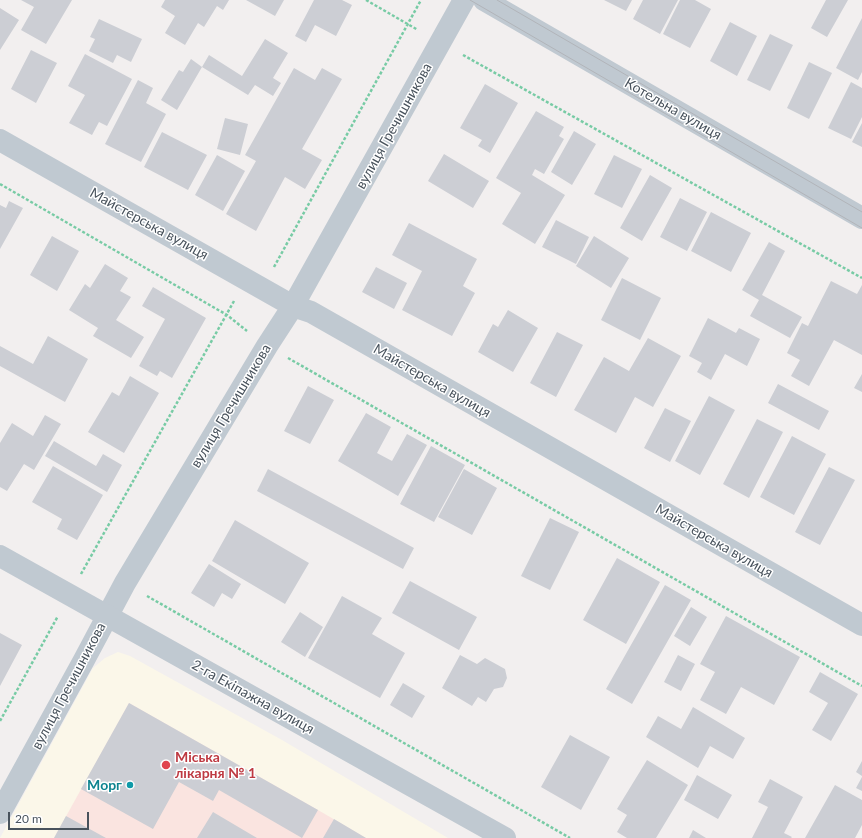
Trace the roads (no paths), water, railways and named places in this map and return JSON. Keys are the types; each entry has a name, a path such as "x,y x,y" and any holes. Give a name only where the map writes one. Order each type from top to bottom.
{"street":[{"name":"вулиця Гречишникова","path":"0,813 125,583 267,346 293,306 464,0"},
{"name":"Котельна вулиця","path":"484,0 862,218"},
{"name":"Майстерська вулиця","path":"0,140 293,306 311,312 862,625"},
{"name":"2-га Екіпажна вулиця","path":"0,556 106,617 505,838"}],"tram line":[{"path":"470,0 862,228"},
{"path":"497,0 862,212"}],"place":[{"name":"Міська лікарня № 1","path":"166,765"},
{"name":"Морг","path":"130,785"}]}
